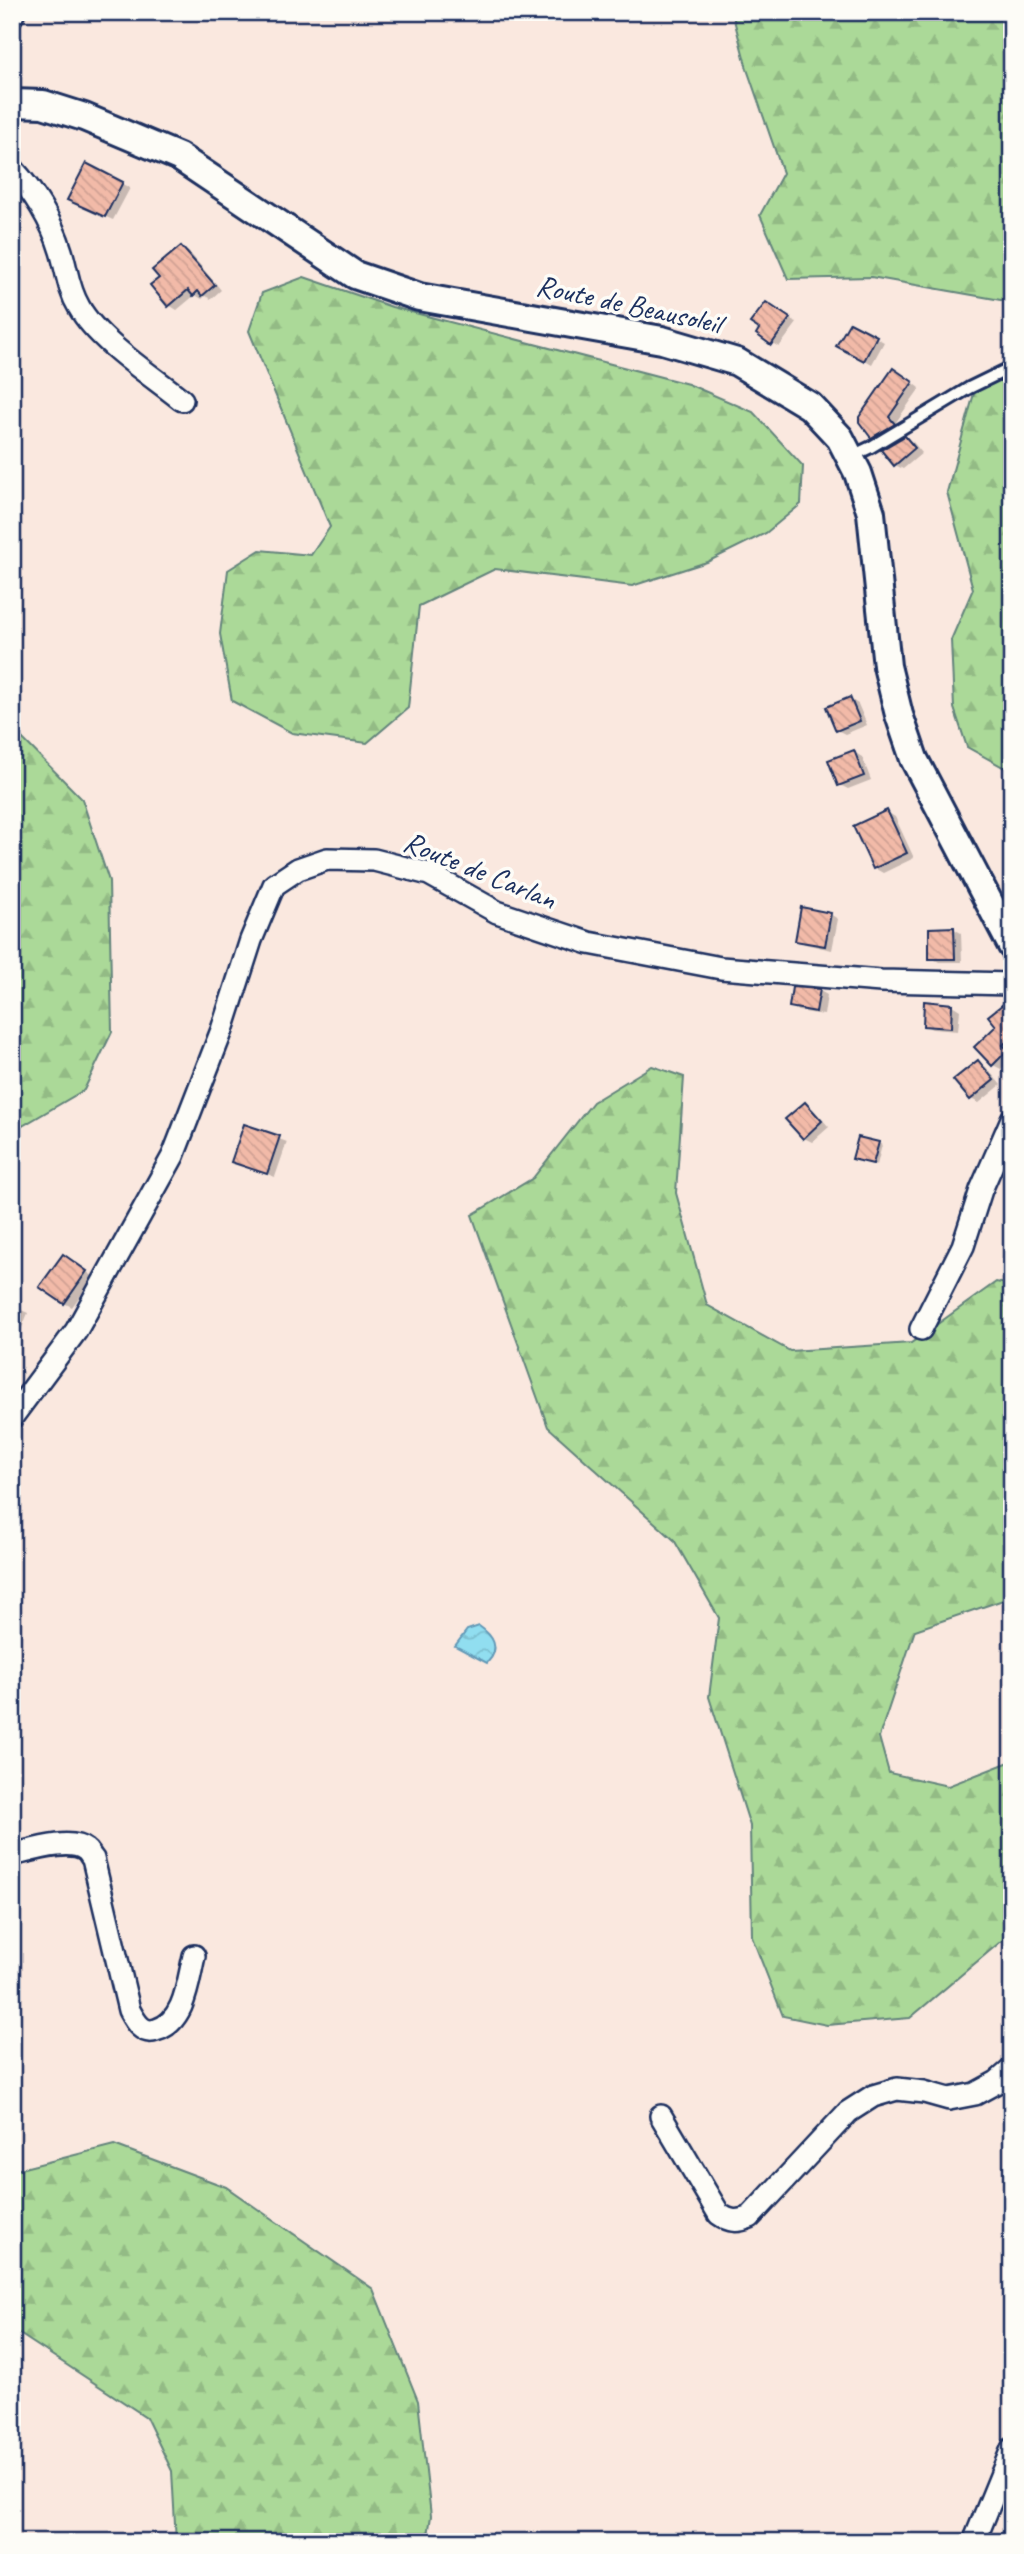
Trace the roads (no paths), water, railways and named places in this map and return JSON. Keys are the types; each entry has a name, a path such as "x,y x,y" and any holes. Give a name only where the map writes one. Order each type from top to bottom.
{"street":[{"name":"Route de Beausoleil","path":"12,103 43,104 84,117 179,157 355,275 419,297 662,340 737,362 810,406 840,438 858,473 871,513 887,666 899,715 914,759 1012,946"},
{"path":"12,168 44,211 56,235 68,283 88,320 118,349 182,400"},
{"name":"Route de Carlan","path":"12,1417 21,1391 76,1331 173,1156 222,1030 251,940 274,886 298,869 327,859 374,860 429,874 497,912 589,943 721,968 881,981 1012,984"},
{"path":"921,1329 963,1246 981,1190 1012,1119"},
{"path":"12,1855 49,1846 73,1844 86,1850 93,1860 129,2010 138,2026 151,2032 165,2028 177,2015 194,1956"},
{"path":"661,2116 719,2214 727,2220 740,2221 750,2217 848,2112 873,2096 897,2090 924,2092 949,2099 975,2094 997,2082 1012,2069"},
{"path":"974,2542 1012,2449"}],"lane":[{"path":"850,457 969,388 1012,367"}],"water":[{"path":"479,1626 494,1642 494,1652 487,1663 455,1646 467,1630"}]}
